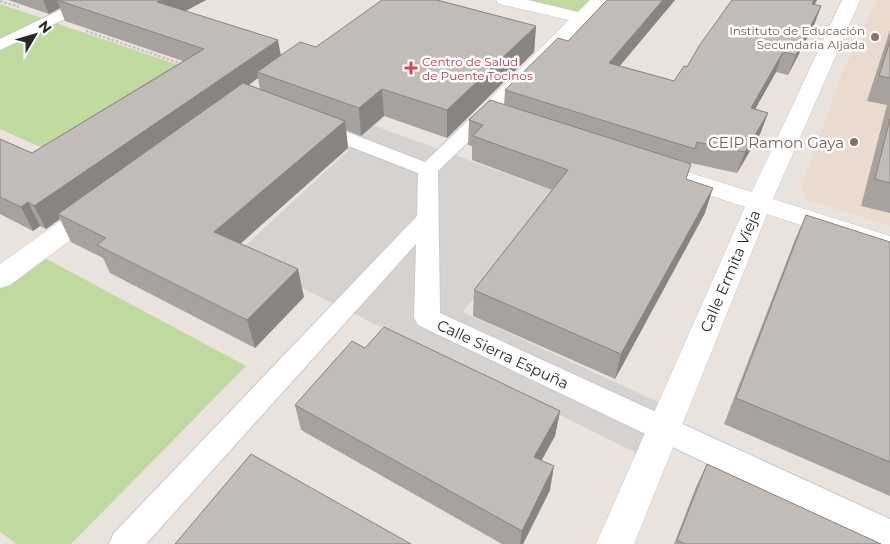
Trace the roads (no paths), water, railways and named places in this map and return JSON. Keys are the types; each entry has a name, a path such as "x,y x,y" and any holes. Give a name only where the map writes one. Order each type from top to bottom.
{"street":[{"path":"0,45 94,0"},
{"path":"505,0 582,18"},
{"path":"291,117 428,170 600,0"},
{"name":"Calle Ermita Vieja","path":"615,544 759,202 851,0"},
{"path":"486,114 523,126"},
{"path":"636,163 890,245"},
{"name":"Calle Sierra Espuña","path":"428,170 427,318 664,431 890,535"},
{"path":"0,278 113,196"},
{"path":"125,544 428,217"}],"place":[{"name":"Instituto de Educación Secundaria Aljada","path":"875,37"},
{"name":"Centro de Salud de Puente Tocinos","path":"411,68"},
{"name":"CEIP Ramon Gaya","path":"854,142"}]}
